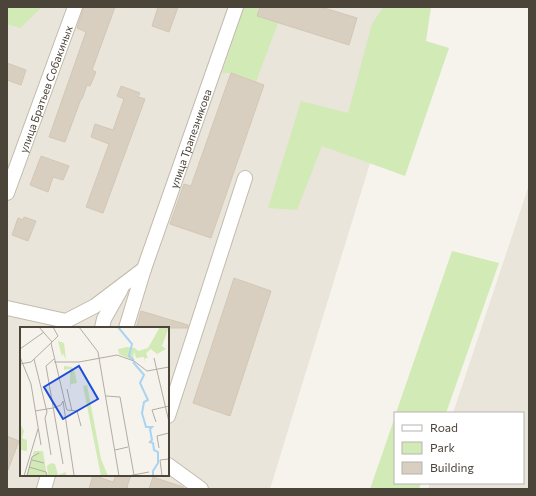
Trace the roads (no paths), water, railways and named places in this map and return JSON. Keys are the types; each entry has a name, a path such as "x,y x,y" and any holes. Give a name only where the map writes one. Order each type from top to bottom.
{"street":[{"name":"улица Братьев Собакиных","path":"7,193 74,7"},
{"name":"улица Трапезникова","path":"126,327 144,269 236,7"},
{"path":"169,413 246,178"},
{"path":"7,308 71,324 144,269"},
{"path":"102,327 104,319 123,285"},
{"path":"169,466 201,489"},
{"path":"44,489 48,476"}]}
